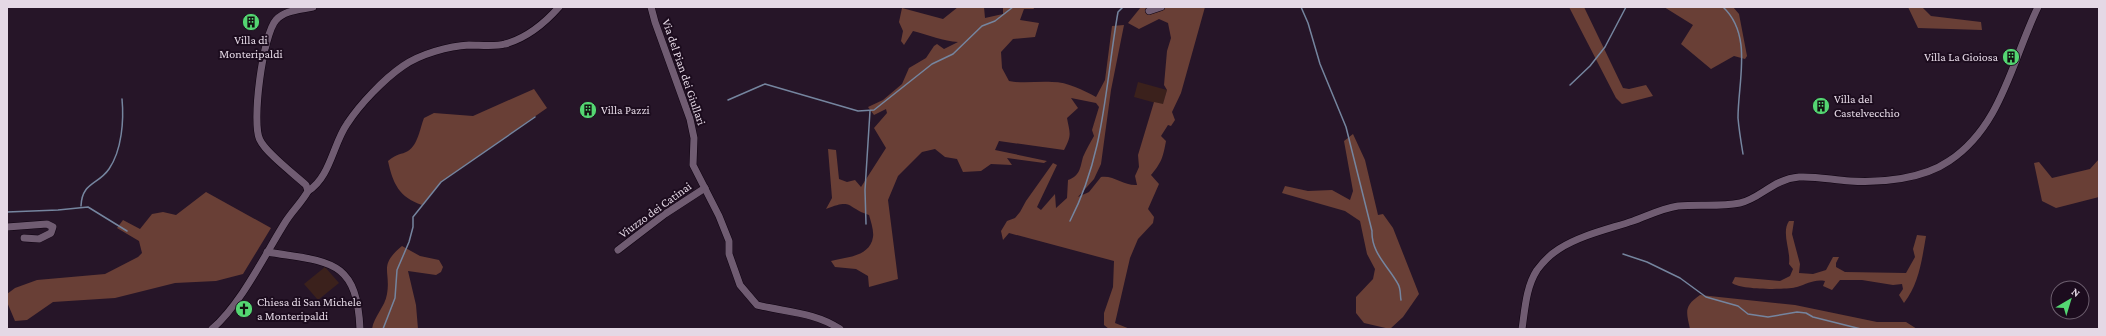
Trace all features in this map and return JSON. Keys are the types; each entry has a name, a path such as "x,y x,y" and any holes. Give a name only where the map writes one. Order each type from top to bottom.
{"street":[{"path":"308,191 306,184 260,141 258,131 258,113 260,73 266,43 274,22 284,13 313,7"},
{"path":"212,329 219,323 243,290 308,191 314,187 330,162 338,140 347,124 383,82 405,64 427,54 465,45 504,45 515,41 541,26 559,7"},
{"name":"Via del Pian dei Giullari","path":"651,7 690,119 694,138 693,165 727,236 729,254 740,285 757,306 809,315 823,319 840,329"},
{"path":"1149,11 1161,7"},
{"path":"1522,329 1529,287 1538,269 1555,252 1576,240 1676,206 1721,206 1745,202 1777,182 1790,179 1805,178 1852,182 1900,178 1925,173 1948,162 1965,150 1991,118 2005,89 2027,30 2038,7"},
{"name":"Viuzzo dei Catinai","path":"618,250 666,214 705,188"},
{"path":"7,227 47,224 53,227 51,233 39,239 24,238"},
{"path":"267,252 325,262 338,268 348,278 354,290 360,329"}],"shaded area":[{"path":"958,7 984,7 985,18 1003,14 1003,7 1033,7 1034,9 1024,9 1020,20 1039,23 1035,37 1013,39 1001,52 1002,68 1009,81 1064,83 1081,89 1096,97 1105,80 1112,26 1124,25 1111,90 1101,164 1094,179 1078,197 1089,192 1101,177 1137,185 1135,176 1139,167 1138,155 1154,102 1163,104 1167,90 1164,85 1167,51 1171,38 1168,23 1159,19 1139,29 1128,23 1141,7 1205,7 1181,93 1172,112 1175,120 1171,126 1168,125 1161,136 1166,141 1162,159 1151,175 1159,184 1148,209 1154,217 1153,223 1138,239 1130,258 1115,323 1130,329 1109,329 1104,325 1104,313 1113,287 1114,261 1009,233 1003,240 1001,231 1007,221 1015,218 1020,212 1053,163 1057,165 1037,207 1041,210 1055,194 1056,208 1067,198 1068,180 1075,176 1079,171 1083,157 1094,136 1092,130 1099,107 1096,103 1071,98 1078,108 1067,118 1070,134 1064,150 999,141 995,150 1047,161 1044,163 1007,158 1012,165 991,164 981,171 963,172 957,159 945,157 935,149 922,152 898,176 888,200 898,279 869,287 868,276 856,269 835,267 831,261 856,255 867,249 871,244 873,235 869,215 846,204 841,204 826,209 832,198 828,149 836,150 839,179 847,182 855,180 861,187 886,148 874,128 887,113 886,109 874,115 868,107 883,100 902,84 909,68 926,58 934,46 937,44 944,49 958,42 913,31 904,45 901,41 903,31 899,22 902,8 943,19"},
{"path":"1569,7 1584,7 1623,88 1629,89 1646,85 1653,96 1622,104 1616,98"},
{"path":"1664,7 1733,7 1739,14 1747,56 1745,59 1734,56 1711,69 1681,44 1693,25"},
{"path":"1908,7 1922,7 1931,16 1981,22 1982,30 1918,28"},
{"path":"1138,82 1167,90 1163,105 1134,97"},
{"path":"534,89 547,108 441,182 422,205 414,202 402,194 398,189 392,176 388,161 408,151 414,145 424,118 434,113 473,116"},
{"path":"1353,134 1365,160 1378,215 1383,214 1393,228 1419,294 1403,317 1390,329 1364,323 1356,313 1356,297 1373,279 1375,269 1367,254 1360,221 1345,211 1282,193 1285,186 1308,191 1332,190 1350,200 1353,191 1344,141"},
{"path":"2099,159 2099,197 2056,208 2042,201 2034,163 2039,162 2052,178 2090,169"},
{"path":"206,192 271,228 243,274 216,281 175,283 115,298 53,302 27,320 15,321 7,302 7,294 15,288 37,280 105,274 138,257 142,253 139,241 117,228 123,220 140,229 152,214 163,212 176,215"},
{"path":"1789,221 1794,221 1792,234 1800,264 1799,273 1813,274 1826,270 1833,257 1839,257 1836,267 1845,272 1906,273 1915,257 1913,249 1917,235 1926,236 1919,271 1909,296 1904,303 1899,295 1903,289 1902,284 1893,285 1862,280 1840,280 1832,290 1823,286 1825,281 1814,281 1797,287 1774,289 1744,287 1732,283 1735,277 1780,281 1790,276 1793,269 1789,264 1786,236"},
{"path":"402,246 420,256 439,260 443,267 441,272 436,275 408,271 416,305 418,329 372,329 373,324 386,299 388,286 388,264 390,259"},
{"path":"325,267 339,283 318,300 304,284"},
{"path":"1700,295 1795,305 1877,322 1906,322 1917,329 1690,329 1687,313 1688,309 1691,302"}],"waterway":[{"path":"728,100 765,84 858,111 874,110 932,64 953,54 982,26 995,21 1013,7"},
{"path":"1070,221 1082,196 1097,144 1118,12 1123,7"},
{"path":"1301,7 1308,23 1320,64 1346,127 1372,231 1374,246 1399,286 1401,300"},
{"path":"1570,85 1590,66 1605,47 1626,7"},
{"path":"1723,7 1732,18 1738,31 1741,45 1742,59 1738,118 1743,154"},
{"path":"81,206 84,192 91,184 105,174 117,153 123,116 122,99"},
{"path":"866,224 865,190 870,111"},
{"path":"383,329 395,298 397,270 409,242 413,227 413,217 441,182 535,117"},
{"path":"7,212 88,207 127,231"},
{"path":"1623,254 1647,262 1680,278 1706,297 1738,306 1748,314 1768,317 1797,312 1806,313 1813,317 1861,329"}],"place":[{"name":"Villa di Monteripaldi","path":"251,22"},
{"name":"Villa La Gioiosa","path":"2011,57"},
{"name":"Villa del Castelvecchio","path":"1821,106"},
{"name":"Villa Pazzi","path":"588,110"},
{"name":"Chiesa di San Michele a Monteripaldi","path":"244,309"}]}
